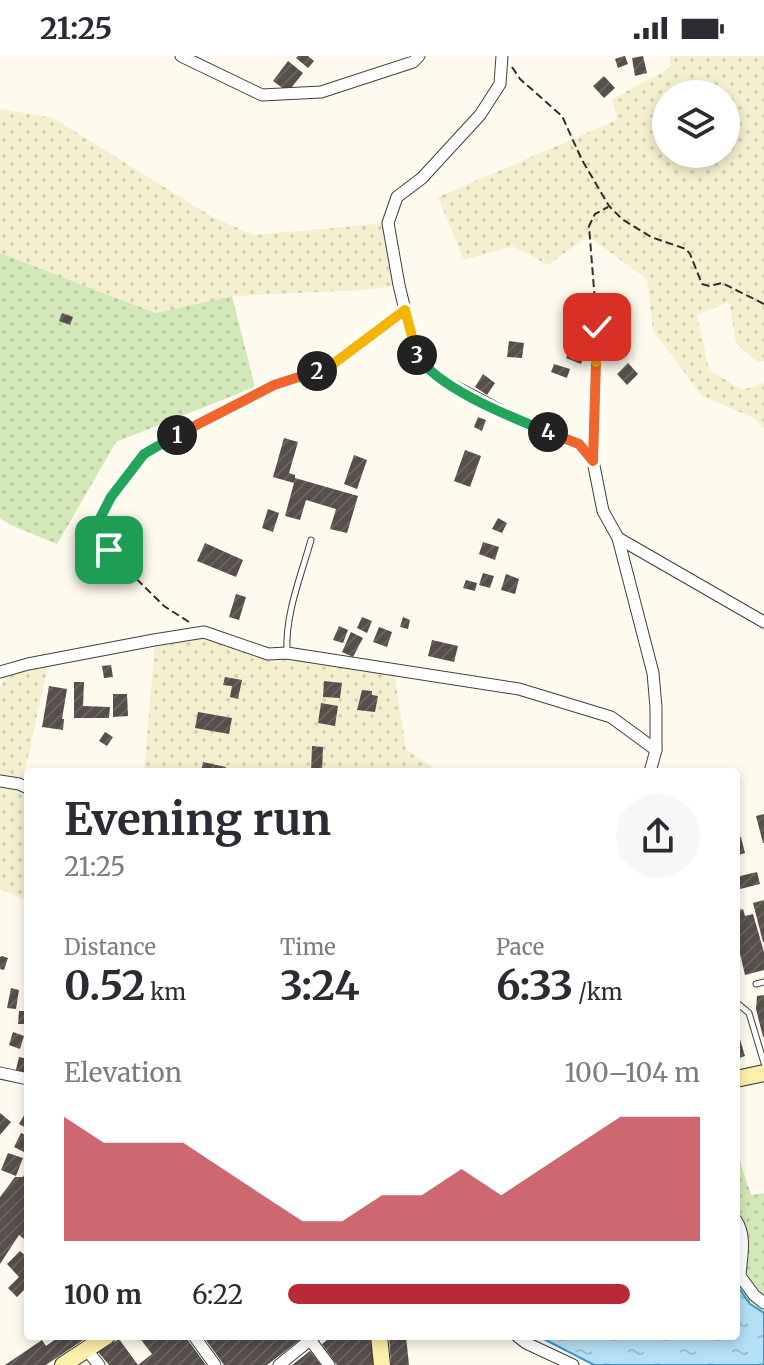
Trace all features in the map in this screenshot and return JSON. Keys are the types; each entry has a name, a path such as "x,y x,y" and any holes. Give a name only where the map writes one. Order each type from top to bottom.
{"street":[{"path":"181,56 262,95 321,92 413,62 419,56"},
{"path":"502,56 500,84 480,115 422,178 397,197 388,223 405,310 415,352 437,377 515,418 579,444 593,461 603,511 618,538 653,673 656,750 651,768"},
{"path":"618,538 764,622"},
{"path":"0,672 28,664 204,632 268,654 287,653 519,689 611,717 656,750"},
{"path":"0,781 24,786"},
{"path":"0,1073 24,1078"},
{"path":"740,1078 764,1073"},
{"path":"740,1225 743,1239 740,1276 764,1303"},
{"path":"63,1365 101,1340"},
{"path":"197,1340 215,1365"},
{"path":"279,1365 308,1340"},
{"path":"313,1340 329,1365"},
{"path":"379,1340 382,1365"},
{"path":"522,1340 573,1365"},
{"path":"86,1349 99,1365"}],"lane":[{"path":"287,653 289,618 311,540"},
{"path":"756,984 764,982"},
{"path":"740,1006 749,1013 764,1063"}],"path":[{"path":"512,67 520,79 562,116 582,160 609,206 622,219 651,237 686,249 702,284 722,283 764,304"},
{"path":"593,461 597,327 589,226 595,214 609,206"},
{"path":"204,632 164,606 96,539 94,530 111,497 144,454 274,385 329,367 405,310"}],"shaded area":[{"path":"670,56 764,56 764,361 757,362 736,343 729,302 697,314 709,370 742,390 764,383 764,429 754,418 702,396 653,330 647,279 588,236 548,265 513,246 464,260 438,197 617,120 612,99 670,68"},
{"path":"0,109 53,118 214,218 254,235 388,223 399,285 363,290 232,296 157,313 0,253"},
{"path":"201,628 266,651 394,671 406,749 433,768 144,768 155,643"},
{"path":"49,662 22,784 24,899 0,889 0,687 7,677"}],"green space":[{"path":"0,253 156,313 232,296 255,387 116,442 57,544 0,518"},
{"path":"740,1162 751,1195 764,1193 764,1313 750,1304 740,1290"}],"water":[{"path":"740,1290 750,1304 764,1313 764,1365 594,1365 546,1340 740,1340"}],"building":[{"path":"308,56 314,61 308,68 296,58"},
{"path":"625,56 628,64 618,68 615,59"},
{"path":"643,56 647,73 635,76 632,58"},
{"path":"288,61 303,73 288,92 273,81"},
{"path":"604,76 615,88 604,98 593,86"},
{"path":"62,313 73,317 70,325 59,321"},
{"path":"509,341 524,343 522,358 507,357"},
{"path":"572,346 586,352 581,364 566,358"},
{"path":"628,363 638,374 627,385 617,374"},
{"path":"554,364 570,369 567,378 551,372"},
{"path":"483,374 495,383 487,395 475,387"},
{"path":"478,417 486,420 482,431 474,427"},
{"path":"284,438 298,442 289,473 295,478 358,496 347,533 330,529 336,509 306,500 300,520 285,516 294,483 273,477"},
{"path":"465,450 481,456 470,487 454,481"},
{"path":"354,455 367,460 357,489 344,484"},
{"path":"268,509 279,513 273,532 262,528"},
{"path":"498,518 507,523 502,533 492,529"},
{"path":"483,542 499,547 495,560 479,554"},
{"path":"205,543 243,560 236,577 197,561"},
{"path":"483,573 494,576 490,588 479,585"},
{"path":"506,574 519,579 515,594 501,590"},
{"path":"466,580 477,583 475,591 463,588"},
{"path":"236,594 246,597 239,620 229,617"},
{"path":"362,617 372,621 367,633 357,628"},
{"path":"403,617 410,620 408,629 400,627"},
{"path":"339,626 348,630 343,643 333,640"},
{"path":"379,627 392,632 387,647 373,642"},
{"path":"351,632 363,638 353,657 342,652"},
{"path":"432,640 458,646 454,662 428,656"},
{"path":"111,665 113,677 104,678 102,666"},
{"path":"225,677 242,680 238,699 230,697 232,686 223,685"},
{"path":"324,681 342,683 340,698 323,697"},
{"path":"74,682 84,682 83,706 110,707 109,718 74,718"},
{"path":"49,686 67,689 63,730 42,727"},
{"path":"362,690 372,691 372,695 378,696 375,712 357,710"},
{"path":"113,694 127,694 128,716 113,717"},
{"path":"321,703 338,706 335,726 318,723"},
{"path":"198,712 232,718 229,734 195,728"},
{"path":"105,732 113,737 107,746 99,741"},
{"path":"312,746 323,747 322,768 311,768"},
{"path":"203,762 226,767 226,768 202,768"},
{"path":"764,814 764,843 763,843 756,816"},
{"path":"740,837 745,853 740,855"},
{"path":"757,872 760,884 740,889 740,876"},
{"path":"764,900 764,942 763,942 753,903"},
{"path":"743,909 745,916 753,914 764,952 764,970 745,975 740,954 740,910"},
{"path":"2,956 8,958 4,970 0,969"},
{"path":"11,988 19,990 16,1009 7,1008"},
{"path":"764,995 763,1037 756,1009 757,996"},
{"path":"19,1011 24,1011 24,1024 18,1024"},
{"path":"13,1032 24,1036 20,1049 9,1045"},
{"path":"740,1039 745,1056 740,1058"},
{"path":"19,1057 24,1058 24,1076 15,1074"},
{"path":"0,1113 11,1122 0,1135"},
{"path":"21,1133 24,1134 24,1152 14,1147"},
{"path":"8,1153 23,1158 16,1176 1,1170"},
{"path":"15,1177 23,1177 24,1239 19,1235 0,1264 0,1197"},
{"path":"20,1251 24,1254 24,1290 17,1297 8,1288 19,1277 7,1264"},
{"path":"42,1340 46,1346 54,1340 83,1340 46,1365 5,1365"},
{"path":"120,1340 138,1365 109,1365 98,1352"},
{"path":"141,1340 188,1340 206,1365 138,1365 152,1354"},
{"path":"206,1340 300,1340 267,1365 224,1365"},
{"path":"327,1340 373,1340 376,1365 337,1365 322,1344"},
{"path":"389,1340 406,1340 409,1365 391,1365"},
{"path":"310,1351 321,1365 292,1365"}],"route":[{"path":"109,550 96,539 94,530 111,497 144,454 274,385 329,367 405,310 415,352 437,377 515,418 579,444 593,461 597,327"}]}
